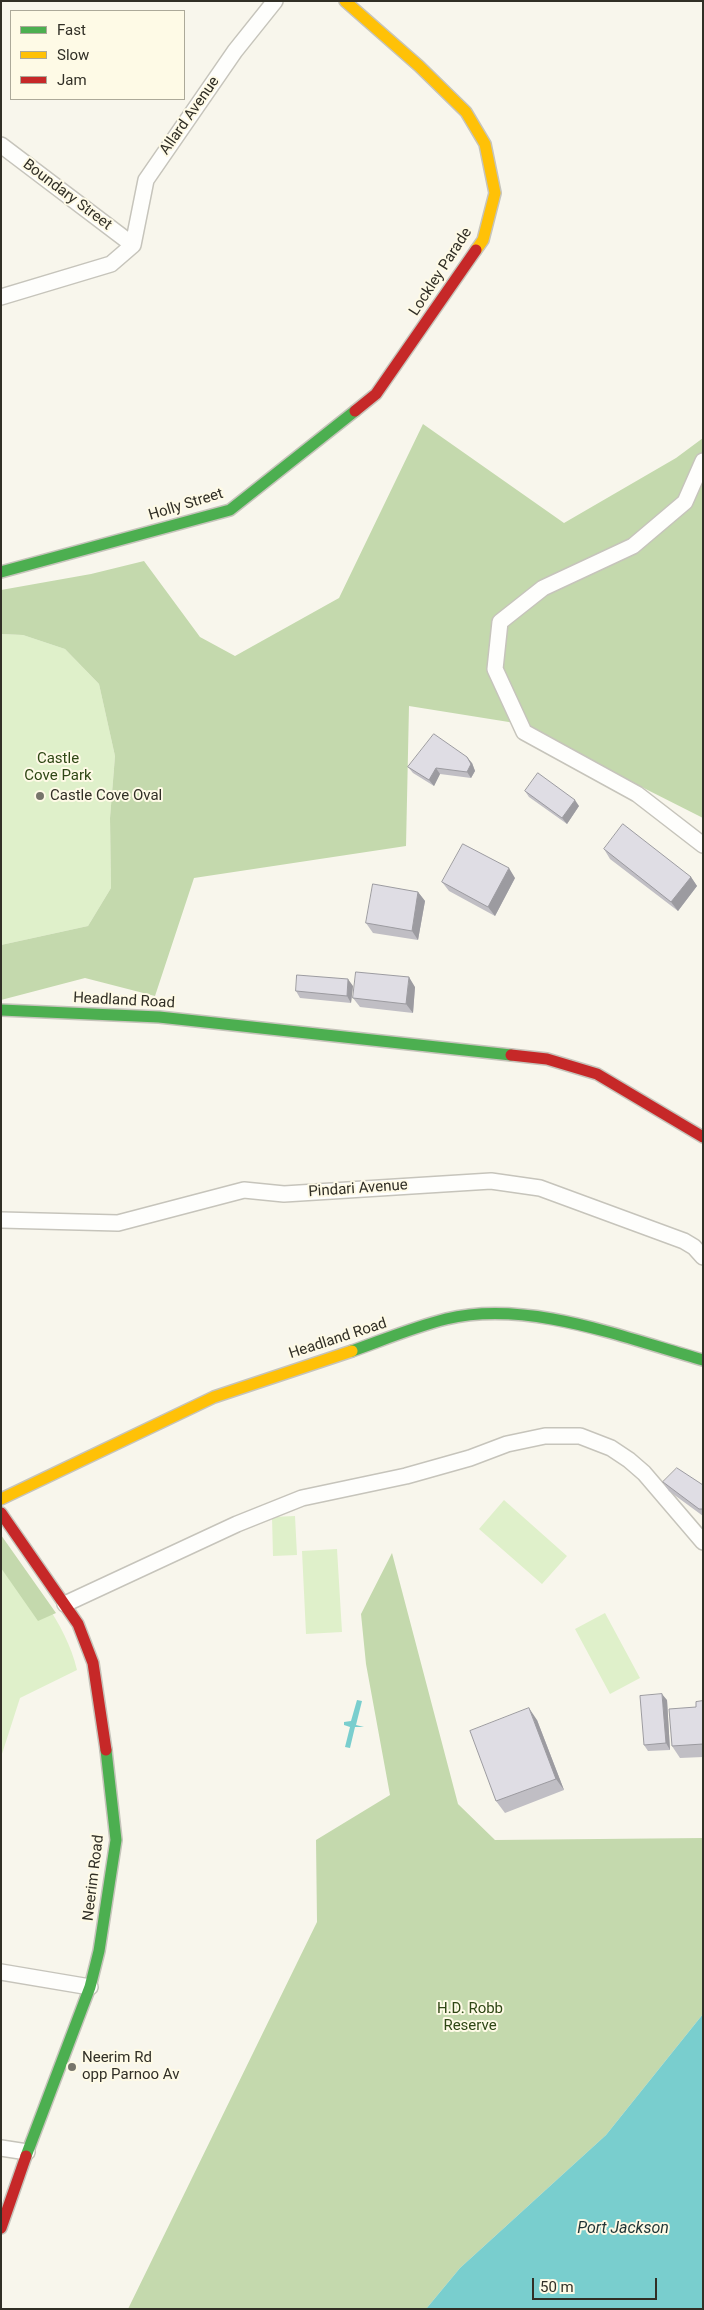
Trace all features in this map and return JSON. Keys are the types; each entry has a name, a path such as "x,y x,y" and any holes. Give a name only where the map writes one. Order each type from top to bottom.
{"street":[{"name":"Allard Avenue","path":"133,245 146,180 235,51 275,1"},
{"name":"Lockley Parade","path":"345,1 419,66 466,112 485,144 495,193 483,240 376,394"},
{"name":"Boundary Street","path":"1,145 133,245"},
{"path":"1,297 111,264 133,245"},
{"name":"Holly Street","path":"1,572 230,510 376,394"},
{"path":"703,461 685,502 634,546 544,588 500,622 496,670 524,732 637,794 703,845"},
{"name":"Headland Road","path":"1,1010 159,1016 547,1059 597,1074 703,1137"},
{"name":"Pindari Avenue","path":"1,1220 118,1223 244,1190 284,1194 491,1181 540,1188 684,1241 703,1257"},
{"name":"Headland Road","path":"1,1499 214,1397 446,1319 479,1314 510,1313 547,1318 703,1360"},
{"path":"65,1604 236,1524 302,1498 406,1476 470,1458 507,1444 545,1436 580,1436 612,1448 629,1460 654,1485 703,1542"},
{"name":"Neerim Road","path":"1,1513 78,1624 93,1663 114,1810 116,1840 99,1951 90,1987 27,2152 1,2228"},
{"path":"1,1972 90,1987"},
{"path":"1,2148 27,2152"}],"green space":[{"path":"423,424 564,523 676,458 703,438 703,818 515,723 409,706 406,846 194,878 155,996 85,978 1,1000 1,945 88,926 111,888 110,818 115,756 99,684 65,649 23,635 1,634 1,590 91,574 144,561 200,637 235,656 339,598"},
{"name":"Castle Cove Oval","path":"1,634 23,635 65,649 99,684 115,756 110,818 111,888 88,926 1,945"},
{"path":"504,1500 567,1556 542,1584 479,1529"},
{"path":"295,1516 297,1555 273,1556 272,1517"},
{"path":"1,1535 56,1613 38,1621 1,1568"},
{"path":"1,1541 56,1619 72,1652 77,1670 20,1698 1,1757"},
{"path":"337,1549 342,1632 306,1634 302,1551"},
{"name":"H.D. Robb Reserve","path":"392,1553 458,1804 495,1840 703,1838 703,2014 606,2135 460,2268 426,2309 128,2309 317,1922 316,1840 390,1795 366,1664 361,1614"},
{"path":"605,1613 640,1678 610,1694 575,1629"}],"water":[{"path":"357,1700 362,1701 356,1725 364,1727 355,1727 350,1748 345,1747 350,1727 344,1725 344,1722 351,1721"},
{"name":"Port Jackson","path":"703,2014 703,2309 426,2309 460,2268 606,2135"}],"building":[{"path":"434,734 467,757 471,764 467,772 436,768 429,780 408,767"},
{"path":"538,773 575,800 562,818 525,791"},
{"path":"623,824 691,877 671,902 604,849"},
{"path":"463,844 509,868 488,907 442,882"},
{"path":"373,884 418,892 412,931 366,923"},
{"path":"356,972 409,977 406,1004 353,998"},
{"path":"297,975 348,979 347,996 296,991"},
{"path":"677,1468 703,1485 703,1509 699,1509 663,1482"},
{"path":"662,1694 666,1743 644,1745 640,1696"},
{"path":"703,1701 703,1744 672,1746 669,1709 696,1707 696,1702"},
{"path":"529,1708 556,1779 496,1801 470,1731"}],"traffic: fast":[{"path":"1,572 230,510 355,411"},
{"path":"1,1010 159,1017 511,1055"},
{"path":"352,1351 446,1319 477,1314 510,1314 543,1317 576,1324 703,1360"},
{"path":"26,2156 90,1987 99,1951 116,1840 106,1750"}],"traffic: slow":[{"path":"345,1 419,66 466,112 485,144 495,193 483,240 476,250"},
{"path":"1,1499 214,1397 352,1351"}],"traffic: jam":[{"path":"355,411 376,394 476,250"},
{"path":"511,1055 547,1059 597,1074 703,1137"},
{"path":"1,1513 78,1624 93,1663 106,1750"},
{"path":"1,2228 26,2156"}],"place":[{"name":"Castle Cove Oval","path":"40,796"},
{"name":"Neerim Rd opp Parnoo Av","path":"72,2067"}],"park label":[{"name":"Castle Cove Park","path":"58,768"}]}
